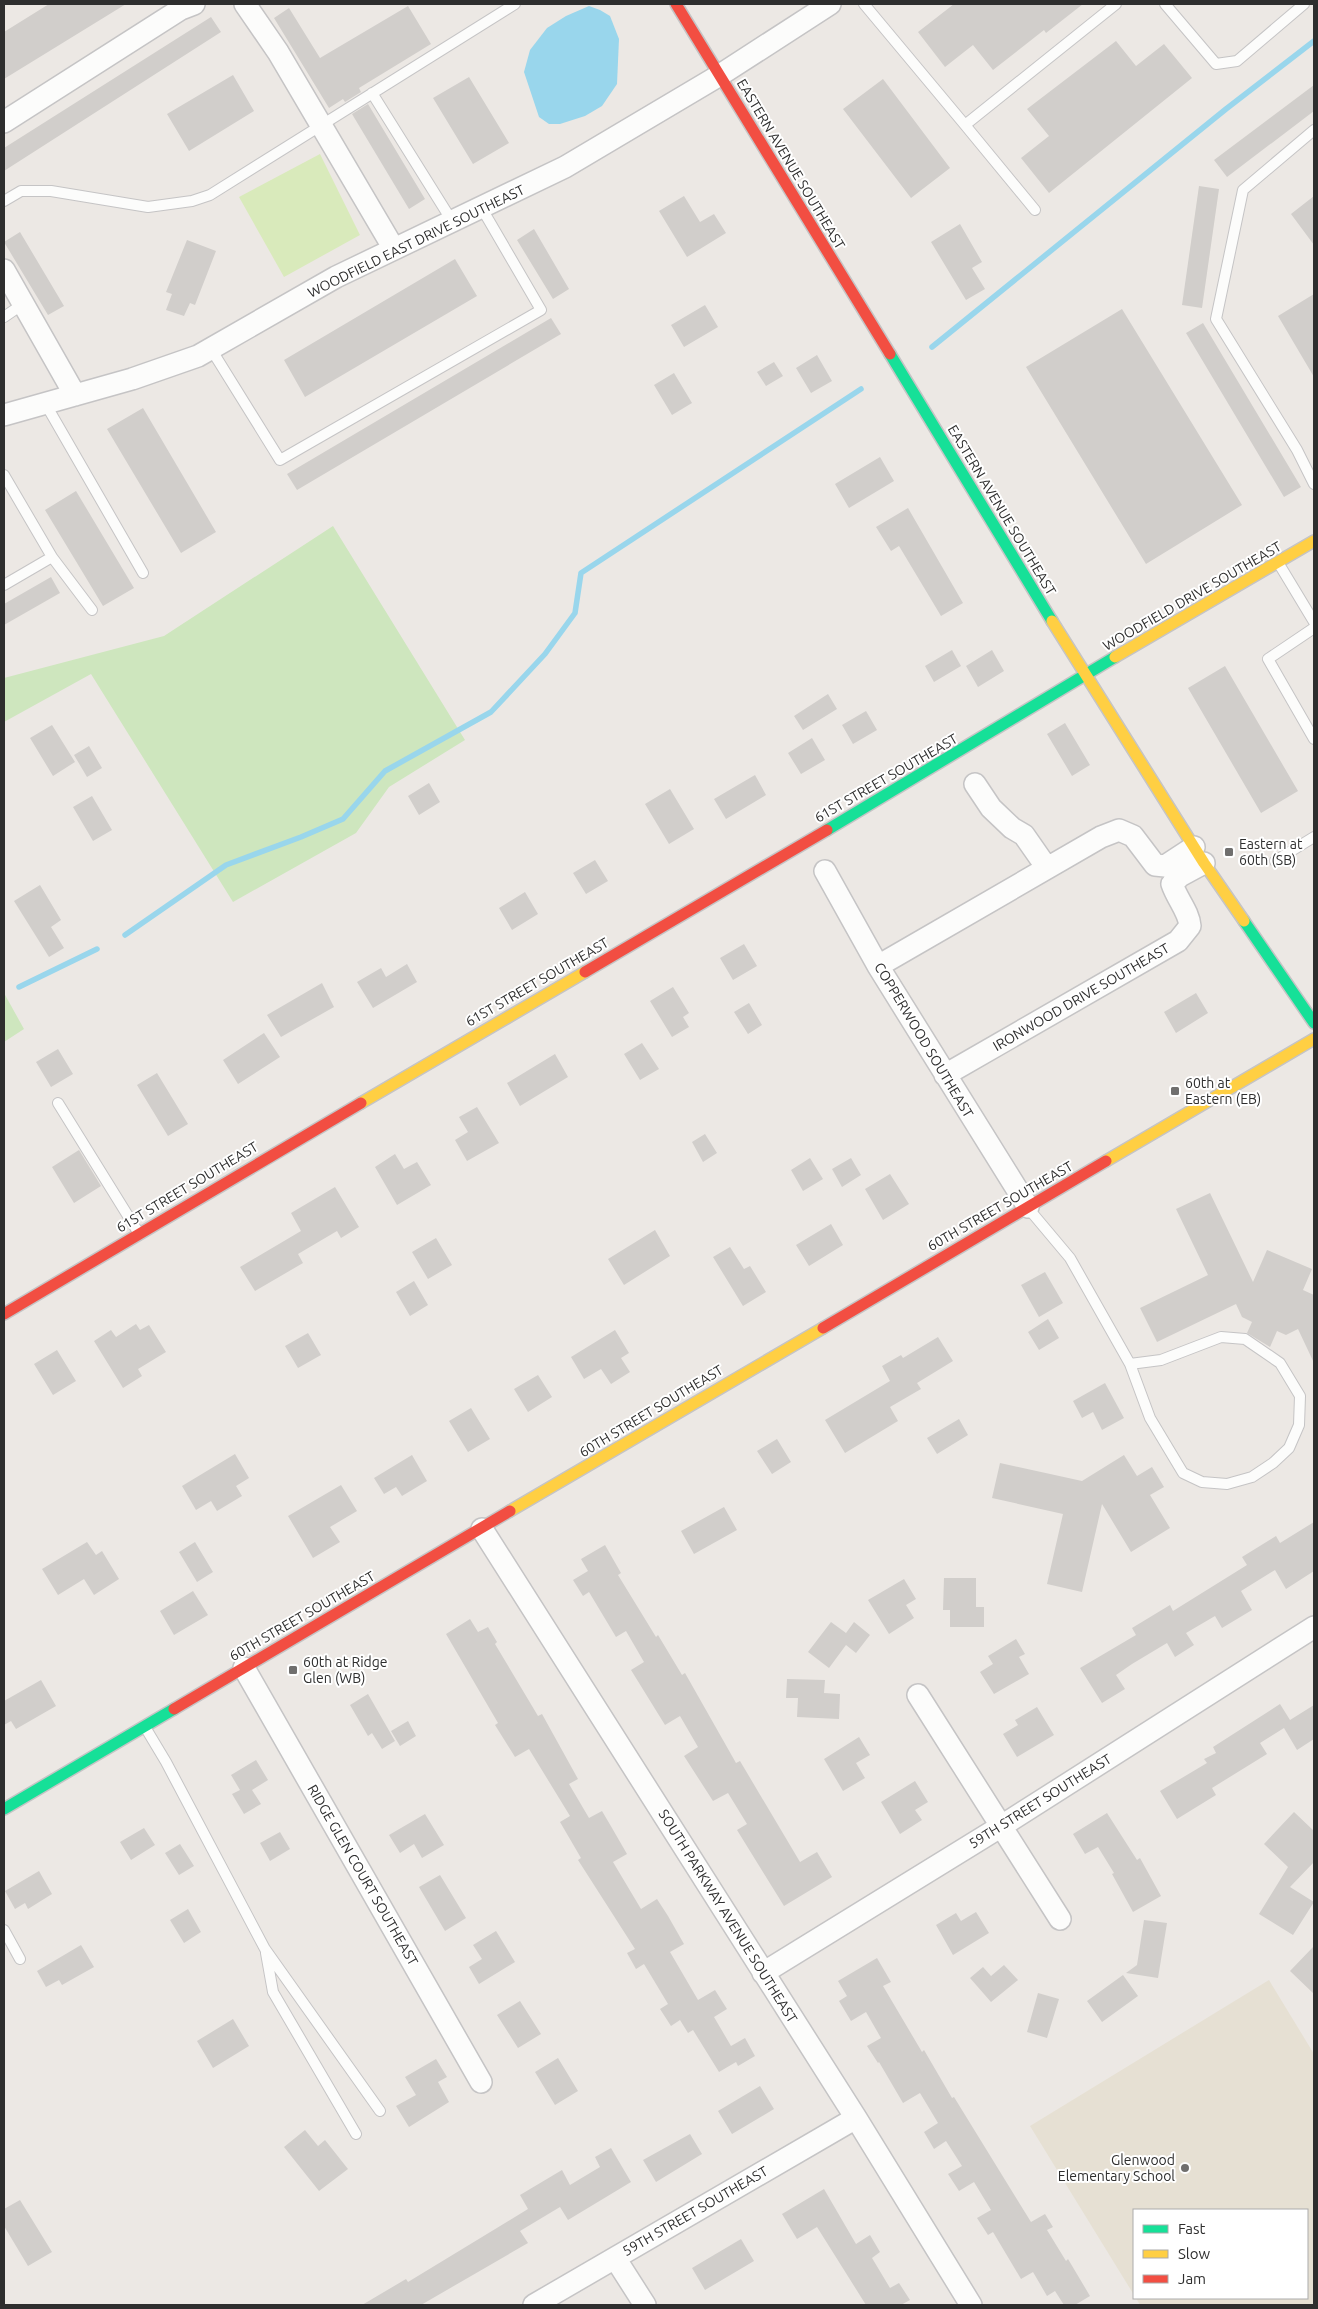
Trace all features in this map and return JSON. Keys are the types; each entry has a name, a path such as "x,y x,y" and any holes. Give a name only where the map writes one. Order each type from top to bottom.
{"street":[{"path":"4,122 181,10 194,4"},
{"path":"245,4 278,52 394,249"},
{"name":"EASTERN AVENUE SOUTHEAST","path":"676,4 1085,676 1199,855 1314,1023"},
{"name":"WOODFIELD EAST DRIVE SOUTHEAST","path":"4,416 188,360 212,349 336,277 565,167 720,75 830,4"},
{"path":"4,270 75,395"},
{"name":"WOODFIELD DRIVE SOUTHEAST","path":"1085,676 1314,541"},
{"name":"61ST STREET SOUTHEAST","path":"4,1314 138,1233 956,754 1085,676"},
{"path":"975,784 991,808 1012,828 1024,835 1047,868"},
{"path":"878,966 1100,837 1119,830 1133,836 1155,865 1166,866 1199,855"},
{"name":"IRONWOOD DRIVE SOUTHEAST","path":"945,1075 1178,941 1190,926 1189,917 1176,897 1172,884 1199,855"},
{"name":"COPPERWOOD SOUTHEAST","path":"825,871 878,966 1028,1207"},
{"name":"60TH STREET SOUTHEAST","path":"4,1809 1314,1039"},
{"name":"SOUTH PARKWAY AVENUE SOUTHEAST","path":"482,1529 856,2118 971,2305"},
{"name":"59TH STREET SOUTHEAST","path":"763,1973 1000,1827 1314,1627"},
{"name":"RIDGE GLEN COURT SOUTHEAST","path":"244,1668 481,2082"},
{"path":"918,1695 1060,1919"},
{"name":"59TH STREET SOUTHEAST","path":"534,2305 856,2118"},
{"path":"615,2258 645,2305"}],"lane":[{"path":"4,201 21,192 50,191 148,207 192,201 210,196 515,4"},
{"path":"864,4 1036,210"},
{"path":"965,124 1116,4"},
{"path":"1165,4 1216,64 1237,61 1304,4"},
{"path":"372,93 452,220"},
{"path":"1314,130 1243,190 1216,319 1297,450 1314,484"},
{"path":"212,349 280,460 541,310 481,207"},
{"path":"4,317 23,304"},
{"path":"45,404 143,573"},
{"path":"4,475 52,557 92,610"},
{"path":"4,585 52,557"},
{"path":"1278,563 1314,622"},
{"path":"1314,628 1268,659 1314,739"},
{"path":"1275,861 1314,837"},
{"path":"58,1103 138,1233"},
{"path":"1028,1207 1070,1258 1130,1364 1150,1418 1183,1473 1202,1482 1228,1484 1252,1477 1274,1463 1289,1448 1300,1425 1300,1396 1280,1363 1246,1339 1221,1337 1161,1360 1130,1364"},
{"path":"145,1726 265,1949 380,2111"},
{"path":"4,1930 20,1959"},
{"path":"265,1949 273,1992 356,2134"}],"shaded area":[{"name":"Glenwood Elementary School","path":"1269,1980 1314,2054 1314,2305 1140,2305 1137,2299 1308,2299 1308,2209 1133,2209 1133,2293 1030,2126"}],"green space":[{"path":"320,154 360,235 284,277 239,197"},
{"path":"333,526 465,740 389,787 356,833 233,902 91,674 4,722 4,678 164,636"},
{"path":"4,993 24,1029 4,1042"}],"water":[{"path":"589,6 610,16 619,39 617,84 602,106 585,116 560,124 549,124 539,117 524,72 530,50 547,28 566,16"}],"building":[{"path":"49,4 126,4 4,79 4,32"},
{"path":"954,4 1083,4 1046,33 1044,30 993,70 973,45 945,67 918,32"},
{"path":"408,6 431,44 359,88 361,92 345,102 343,99 329,108 274,18 289,8 320,58"},
{"path":"211,17 221,32 4,171 4,148"},
{"path":"1116,41 1136,66 1164,44 1192,78 1049,193 1021,158 1049,136 1027,109"},
{"path":"233,75 254,111 189,151 167,114"},
{"path":"469,77 509,143 473,164 433,98"},
{"path":"883,79 950,168 911,198 843,109"},
{"path":"1314,85 1314,111 1227,177 1214,160"},
{"path":"368,104 425,199 409,209 352,114"},
{"path":"1199,186 1219,189 1202,308 1182,305"},
{"path":"684,196 700,222 714,214 726,233 687,257 659,211"},
{"path":"1314,196 1314,245 1291,214"},
{"path":"960,224 982,262 972,268 985,289 966,300 931,242"},
{"path":"534,229 569,289 553,299 517,240"},
{"path":"20,232 64,306 48,315 4,242"},
{"path":"187,240 216,251 195,305 190,303 184,316 166,310 172,294 166,292"},
{"path":"455,259 477,296 305,397 284,360"},
{"path":"1314,294 1314,377 1278,316"},
{"path":"705,305 718,327 684,347 671,325"},
{"path":"1122,309 1242,505 1146,564 1026,367"},
{"path":"551,318 561,334 297,490 287,474"},
{"path":"1203,323 1301,487 1284,497 1186,333"},
{"path":"817,355 832,381 811,393 796,368"},
{"path":"774,362 783,376 766,386 757,372"},
{"path":"674,373 692,403 672,415 654,385"},
{"path":"143,408 216,532 181,553 107,429"},
{"path":"880,457 894,481 849,508 835,484"},
{"path":"76,491 134,588 103,606 45,510"},
{"path":"908,508 963,603 941,616 899,546 891,551 876,527"},
{"path":"51,577 60,593 4,625 4,604"},
{"path":"952,650 961,666 934,682 925,666"},
{"path":"992,650 1004,671 978,687 966,666"},
{"path":"1225,666 1298,791 1261,813 1188,688"},
{"path":"828,694 837,709 803,730 794,716"},
{"path":"866,711 877,730 853,744 842,725"},
{"path":"1065,723 1090,765 1072,776 1047,734"},
{"path":"52,725 75,762 53,776 30,738"},
{"path":"812,738 825,760 801,774 788,753"},
{"path":"89,746 102,768 87,777 74,755"},
{"path":"755,775 766,795 726,819 714,799"},
{"path":"429,783 440,802 419,815 408,796"},
{"path":"670,789 694,829 669,844 645,804"},
{"path":"92,796 112,830 93,841 73,807"},
{"path":"595,860 608,881 586,894 573,873"},
{"path":"40,885 61,920 51,927 64,948 49,957 14,901"},
{"path":"525,892 538,914 512,930 499,908"},
{"path":"744,944 757,966 733,980 720,958"},
{"path":"407,964 417,982 373,1008 357,982 381,968 386,977"},
{"path":"322,983 334,1007 281,1037 267,1015"},
{"path":"673,987 689,1013 683,1017 689,1027 672,1037 650,1001"},
{"path":"1196,993 1208,1013 1176,1033 1164,1012"},
{"path":"749,1003 762,1025 748,1034 734,1012"},
{"path":"264,1033 280,1057 238,1084 223,1060"},
{"path":"642,1043 659,1069 640,1080 624,1054"},
{"path":"58,1049 73,1074 51,1087 36,1062"},
{"path":"555,1054 568,1077 520,1106 507,1083"},
{"path":"157,1073 188,1124 168,1136 137,1085"},
{"path":"477,1107 499,1143 467,1161 455,1140 468,1132 459,1117"},
{"path":"705,1134 717,1153 703,1162 692,1142"},
{"path":"79,1150 101,1186 74,1203 52,1167"},
{"path":"395,1154 404,1169 417,1162 431,1185 397,1205 375,1167"},
{"path":"810,1158 823,1179 803,1191 791,1170"},
{"path":"851,1158 861,1175 842,1187 832,1169"},
{"path":"890,1174 909,1204 883,1220 865,1189"},
{"path":"335,1187 359,1227 341,1238 337,1231 298,1254 303,1263 255,1291 240,1267 301,1231 291,1213"},
{"path":"1210,1193 1253,1282 1267,1250 1312,1269 1303,1290 1314,1295 1314,1363 1298,1329 1286,1335 1277,1331 1270,1347 1247,1333 1252,1322 1242,1317 1236,1304 1157,1342 1140,1308 1208,1275 1176,1209"},
{"path":"831,1224 843,1245 809,1266 796,1245"},
{"path":"655,1230 670,1256 624,1285 608,1259"},
{"path":"436,1238 452,1265 428,1279 412,1252"},
{"path":"730,1247 744,1269 750,1266 766,1292 743,1306 713,1257"},
{"path":"1045,1272 1063,1303 1039,1317 1021,1285"},
{"path":"414,1281 428,1305 410,1316 396,1292"},
{"path":"1048,1319 1059,1338 1039,1350 1028,1332"},
{"path":"136,1324 140,1330 149,1325 166,1352 138,1369 142,1376 123,1388 94,1341 111,1330 116,1337"},
{"path":"615,1330 629,1353 621,1358 630,1372 611,1384 601,1369 584,1379 571,1357"},
{"path":"308,1333 321,1355 298,1368 285,1346"},
{"path":"938,1337 953,1361 917,1383 921,1389 890,1407 898,1421 845,1453 825,1420 890,1381 882,1366 901,1355 903,1358"},
{"path":"57,1350 76,1381 53,1395 34,1364"},
{"path":"538,1375 552,1397 528,1412 514,1389"},
{"path":"1105,1383 1124,1418 1102,1430 1093,1412 1082,1418 1073,1401"},
{"path":"471,1408 490,1439 468,1452 449,1421"},
{"path":"959,1419 968,1435 937,1454 927,1438"},
{"path":"777,1439 791,1462 772,1474 757,1451"},
{"path":"235,1454 249,1478 236,1486 242,1496 217,1511 211,1501 196,1510 182,1486"},
{"path":"412,1455 427,1481 402,1496 396,1487 384,1494 374,1478"},
{"path":"1124,1455 1137,1476 1152,1467 1164,1487 1150,1495 1170,1528 1131,1552 1102,1504 1082,1592 1047,1584 1063,1514 992,1498 1000,1463 1082,1481"},
{"path":"341,1485 357,1511 330,1527 340,1542 313,1558 288,1516"},
{"path":"724,1507 737,1530 694,1554 681,1531"},
{"path":"1314,1522 1314,1571 1286,1589 1275,1570 1241,1591 1252,1610 1222,1628 1215,1616 1186,1633 1194,1645 1175,1657 1167,1643 1132,1664 1116,1675 1125,1689 1102,1703 1080,1668 1136,1635 1132,1628 1170,1605 1173,1611 1247,1565 1242,1557 1276,1536 1280,1543"},
{"path":"87,1542 96,1555 102,1551 119,1579 94,1595 84,1579 58,1595 42,1569"},
{"path":"195,1542 213,1572 197,1582 179,1552"},
{"path":"605,1545 621,1573 618,1575 656,1637 658,1635 682,1675 685,1673 736,1763 740,1761 800,1862 817,1852 832,1877 784,1906 737,1830 747,1824 728,1793 713,1801 684,1756 698,1747 680,1716 665,1725 631,1670 644,1662 626,1631 616,1637 589,1592 583,1596 573,1580 588,1571 581,1559"},
{"path":"944,1578 976,1578 976,1607 984,1607 984,1627 950,1627 950,1610 943,1610"},
{"path":"904,1579 916,1599 906,1605 914,1618 889,1634 868,1600"},
{"path":"193,1591 208,1615 174,1635 160,1611"},
{"path":"470,1619 478,1632 488,1627 497,1642 495,1644 538,1716 542,1714 578,1779 569,1784 589,1818 602,1811 627,1854 613,1862 641,1909 657,1899 668,1916 684,1944 670,1952 698,2000 715,1990 727,2009 714,2017 731,2046 745,2038 755,2056 738,2066 736,2062 719,2072 693,2030 688,2033 680,2020 671,2026 660,2009 668,2004 644,1964 636,1969 627,1953 635,1949 578,1860 581,1858 560,1822 570,1816 529,1749 515,1757 495,1725 498,1723 446,1634"},
{"path":"831,1622 846,1633 854,1622 870,1635 856,1653 846,1645 829,1668 808,1652"},
{"path":"1016,1639 1025,1654 1019,1657 1029,1674 994,1694 980,1672 993,1664 988,1656"},
{"path":"787,1679 825,1680 824,1693 840,1694 839,1719 797,1717 798,1698 786,1698"},
{"path":"41,1680 56,1706 16,1729 11,1721 4,1725 4,1701"},
{"path":"368,1694 395,1741 382,1749 372,1733 368,1736 350,1705"},
{"path":"1280,1704 1290,1720 1314,1705 1314,1739 1297,1750 1284,1728 1260,1743 1267,1754 1212,1788 1216,1795 1177,1819 1160,1791 1207,1763 1204,1759 1216,1753 1213,1747"},
{"path":"1037,1707 1054,1735 1017,1757 1003,1734 1018,1725 1015,1720"},
{"path":"408,1721 416,1736 400,1746 391,1731"},
{"path":"859,1737 870,1755 856,1763 865,1778 843,1791 824,1759"},
{"path":"256,1760 268,1780 252,1790 261,1804 244,1814 232,1794 240,1790 231,1775"},
{"path":"915,1781 928,1802 915,1810 922,1820 900,1834 881,1802"},
{"path":"1294,1812 1314,1831 1314,1862 1290,1887 1314,1902 1293,1935 1259,1914 1288,1867 1264,1844"},
{"path":"1107,1813 1137,1860 1140,1858 1161,1896 1133,1912 1112,1874 1114,1873 1098,1847 1085,1854 1073,1834"},
{"path":"425,1814 444,1845 422,1858 414,1844 400,1853 389,1835"},
{"path":"144,1828 155,1845 131,1860 120,1842"},
{"path":"280,1832 290,1849 270,1861 260,1843"},
{"path":"180,1844 194,1866 179,1875 165,1853"},
{"path":"39,1871 52,1894 28,1909 25,1903 15,1909 5,1891"},
{"path":"440,1875 466,1918 445,1931 419,1887"},
{"path":"188,1909 201,1932 184,1943 170,1920"},
{"path":"976,1912 989,1933 953,1955 936,1925 956,1913 961,1921"},
{"path":"1144,1920 1167,1923 1158,1978 1126,1973 1137,1965"},
{"path":"496,1931 515,1962 479,1984 469,1967 482,1959 473,1945"},
{"path":"81,1945 94,1967 62,1985 59,1980 46,1987 37,1971"},
{"path":"1314,1946 1314,1994 1290,1971"},
{"path":"877,1958 891,1982 883,1986 922,2052 924,2050 952,2098 954,2097 1031,2222 1045,2214 1053,2227 1047,2230 1066,2261 1068,2259 1090,2296 1075,2305 1064,2305 1055,2291 1047,2296 1033,2272 1021,2279 993,2232 988,2235 977,2218 991,2210 974,2182 959,2191 948,2174 962,2166 946,2141 934,2149 924,2132 938,2123 920,2093 903,2103 879,2062 867,2046 881,2038 866,2012 851,2021 839,2001 847,1996 838,1981"},
{"path":"1004,1965 1018,1980 991,2002 970,1978 983,1967 991,1976"},
{"path":"1123,1975 1138,1996 1102,2022 1087,2001"},
{"path":"1038,1993 1059,1999 1047,2038 1027,2032"},
{"path":"520,2001 541,2034 518,2048 497,2015"},
{"path":"233,2019 249,2046 213,2068 197,2041"},
{"path":"558,2058 578,2091 555,2105 535,2072"},
{"path":"436,2059 447,2077 438,2082 449,2102 409,2127 396,2106 416,2095 405,2077"},
{"path":"760,2086 774,2109 732,2134 718,2111"},
{"path":"305,2130 318,2146 325,2140 348,2169 319,2191 284,2147"},
{"path":"690,2134 702,2154 656,2182 643,2160"},
{"path":"611,2148 631,2182 568,2220 560,2207 520,2231 528,2243 421,2305 362,2305 406,2279 408,2282 528,2209 520,2195 562,2170 570,2185 600,2167 595,2157"},
{"path":"824,2189 856,2244 870,2235 880,2252 872,2258 890,2288 899,2283 910,2300 901,2305 866,2305 817,2227 797,2239 782,2214"},
{"path":"20,2200 52,2252 28,2266 4,2226 4,2209"},
{"path":"741,2239 754,2261 705,2290 692,2268"}],"waterway":[{"path":"932,347 1226,109 1314,41"},
{"path":"125,935 226,865 343,819 385,771 491,712 545,654 575,613 581,573 861,389"},
{"path":"19,987 97,949"}],"traffic: fast":[{"path":"890,354 1052,621"},
{"path":"827,830 1115,657"},
{"path":"1244,921 1314,1023"},
{"path":"4,1809 174,1709"}],"traffic: slow":[{"path":"1115,657 1314,541"},
{"path":"1052,621 1204,863 1244,921"},
{"path":"361,1103 585,972"},
{"path":"1106,1161 1314,1039"},
{"path":"510,1511 823,1328"}],"traffic: jam":[{"path":"676,4 890,354"},
{"path":"585,972 827,830"},
{"path":"4,1314 361,1103"},
{"path":"823,1328 1106,1161"},
{"path":"174,1709 510,1511"}],"place":[{"name":"Eastern at 60th (SB)","path":"1229,852"},
{"name":"60th at Eastern (EB)","path":"1175,1091"},
{"name":"60th at Ridge Glen (WB)","path":"293,1670"},
{"name":"Glenwood Elementary School","path":"1185,2168"}]}
